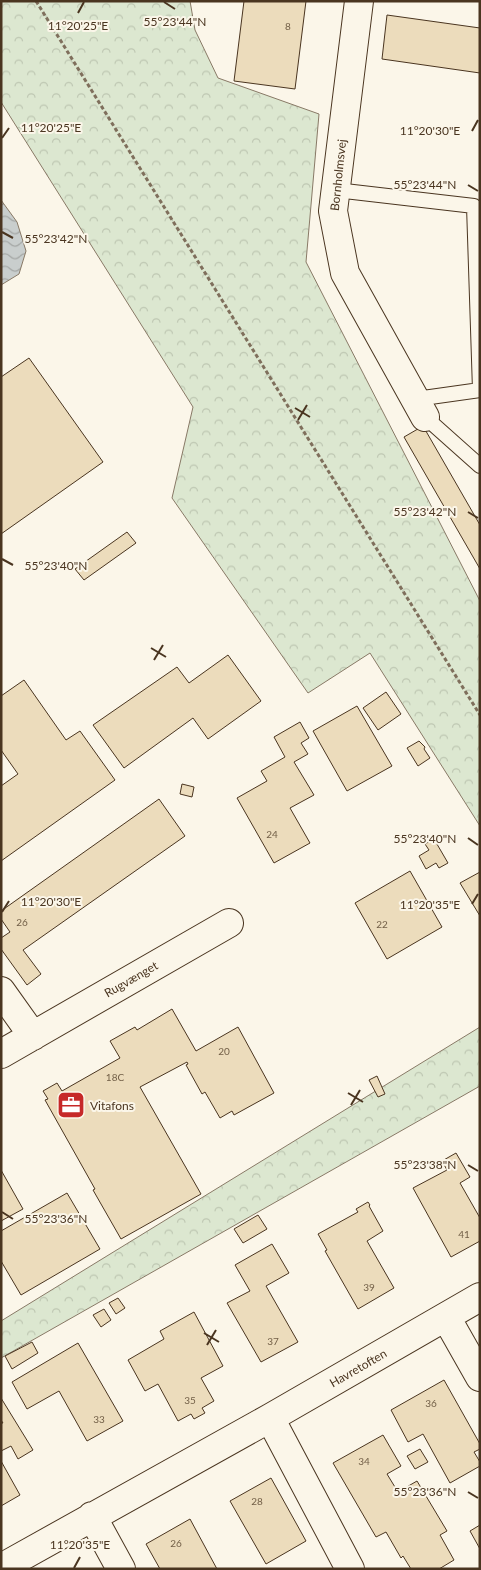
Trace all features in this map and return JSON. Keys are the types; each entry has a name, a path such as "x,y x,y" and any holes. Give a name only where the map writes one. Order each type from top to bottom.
{"street":[{"name":"Bornholmsvej","path":"359,1 333,211 345,273 421,408"},
{"name":"Rugvænget","path":"1,1054 229,923"},
{"path":"1,991 33,1036"},
{"name":"Havretoften","path":"1,1568 270,1418 480,1297"},
{"path":"446,1317 480,1377"},
{"path":"270,1418 350,1569"},
{"path":"92,1516 121,1569"}],"lane":[{"path":"336,190 474,206 480,390 421,408 480,466"}],"path":[{"path":"36,1 480,715"}],"green space":[{"path":"1,1 190,1 195,30 218,78 319,114 306,262 480,601 480,826 370,653 308,693 172,498 193,407 1,102"},
{"path":"480,1027 480,1086 1,1358 1,1321"}],"water":[{"path":"1,200 17,222 26,251 19,274 1,285"}],"building":[{"path":"244,1 306,1 295,89 234,81"},
{"path":"387,15 480,28 480,73 382,59"},
{"path":"29,358 103,462 1,534 1,377"},
{"path":"423,426 480,525 480,569 404,437"},
{"path":"127,532 136,543 84,580 75,569"},
{"path":"228,655 261,701 208,739 193,718 124,768 93,725 177,667 189,683"},
{"path":"24,680 66,740 80,731 115,780 1,861 1,786 18,774 1,750 1,696"},
{"path":"386,692 401,714 378,730 363,708"},
{"path":"357,706 392,766 347,791 313,731"},
{"path":"300,722 309,738 301,743 308,754 294,762 314,795 290,808 310,843 274,863 237,798 267,781 261,771 285,757 274,737"},
{"path":"419,741 425,747 424,749 430,758 418,766 407,748"},
{"path":"182,784 194,787 192,797 180,794"},
{"path":"159,799 185,836 23,950 41,974 27,985 1,949 1,938 10,932 1,919 1,911"},
{"path":"434,839 448,863 439,868 436,863 426,869 419,856 429,850 425,844"},
{"path":"410,871 442,927 387,959 355,903"},
{"path":"480,872 480,916 460,883"},
{"path":"172,1009 196,1051 238,1027 274,1093 234,1115 232,1111 220,1118 205,1092 202,1094 186,1065 188,1064 187,1062 140,1087 201,1194 121,1239 45,1100 48,1099 43,1091 57,1083 62,1091 120,1058 110,1041 135,1027 137,1030"},
{"path":"377,1076 385,1094 378,1097 369,1080"},
{"path":"456,1153 470,1177 460,1183 480,1218 480,1241 451,1257 413,1188 447,1170 442,1161"},
{"path":"1,1170 23,1209 1,1221"},
{"path":"67,1193 100,1249 21,1295 1,1261 1,1231"},
{"path":"368,1202 383,1231 367,1241 394,1288 358,1309 325,1251 327,1250 318,1234 358,1212 356,1209"},
{"path":"258,1215 267,1229 243,1243 234,1229"},
{"path":"272,1244 289,1273 266,1286 298,1342 261,1362 227,1303 250,1291 235,1265"},
{"path":"118,1298 125,1308 116,1314 109,1303"},
{"path":"104,1309 111,1320 101,1327 93,1315"},
{"path":"194,1312 223,1366 201,1378 214,1401 202,1408 205,1413 194,1419 191,1414 178,1421 158,1384 145,1391 128,1360 164,1339 160,1331"},
{"path":"32,1342 38,1353 12,1369 5,1356"},
{"path":"78,1343 123,1421 87,1441 59,1391 27,1409 12,1382"},
{"path":"444,1380 480,1444 480,1449 474,1452 480,1462 480,1466 450,1483 423,1434 408,1442 391,1410"},
{"path":"1,1398 33,1450 18,1459 11,1446 1,1451 1,1423 3,1423 1,1420"},
{"path":"383,1435 401,1466 387,1474 398,1492 417,1481 447,1531 440,1535 454,1560 439,1569 411,1569 403,1556 401,1558 386,1532 376,1537 333,1463"},
{"path":"420,1449 428,1462 415,1469 407,1456"},
{"path":"1,1461 20,1495 1,1506"},
{"path":"271,1478 306,1541 266,1564 230,1501"},
{"path":"190,1519 217,1569 160,1569 146,1544"},
{"path":"480,1525 480,1549 470,1531"}],"place":[{"name":"Vitafons","path":"71,1105"}]}
